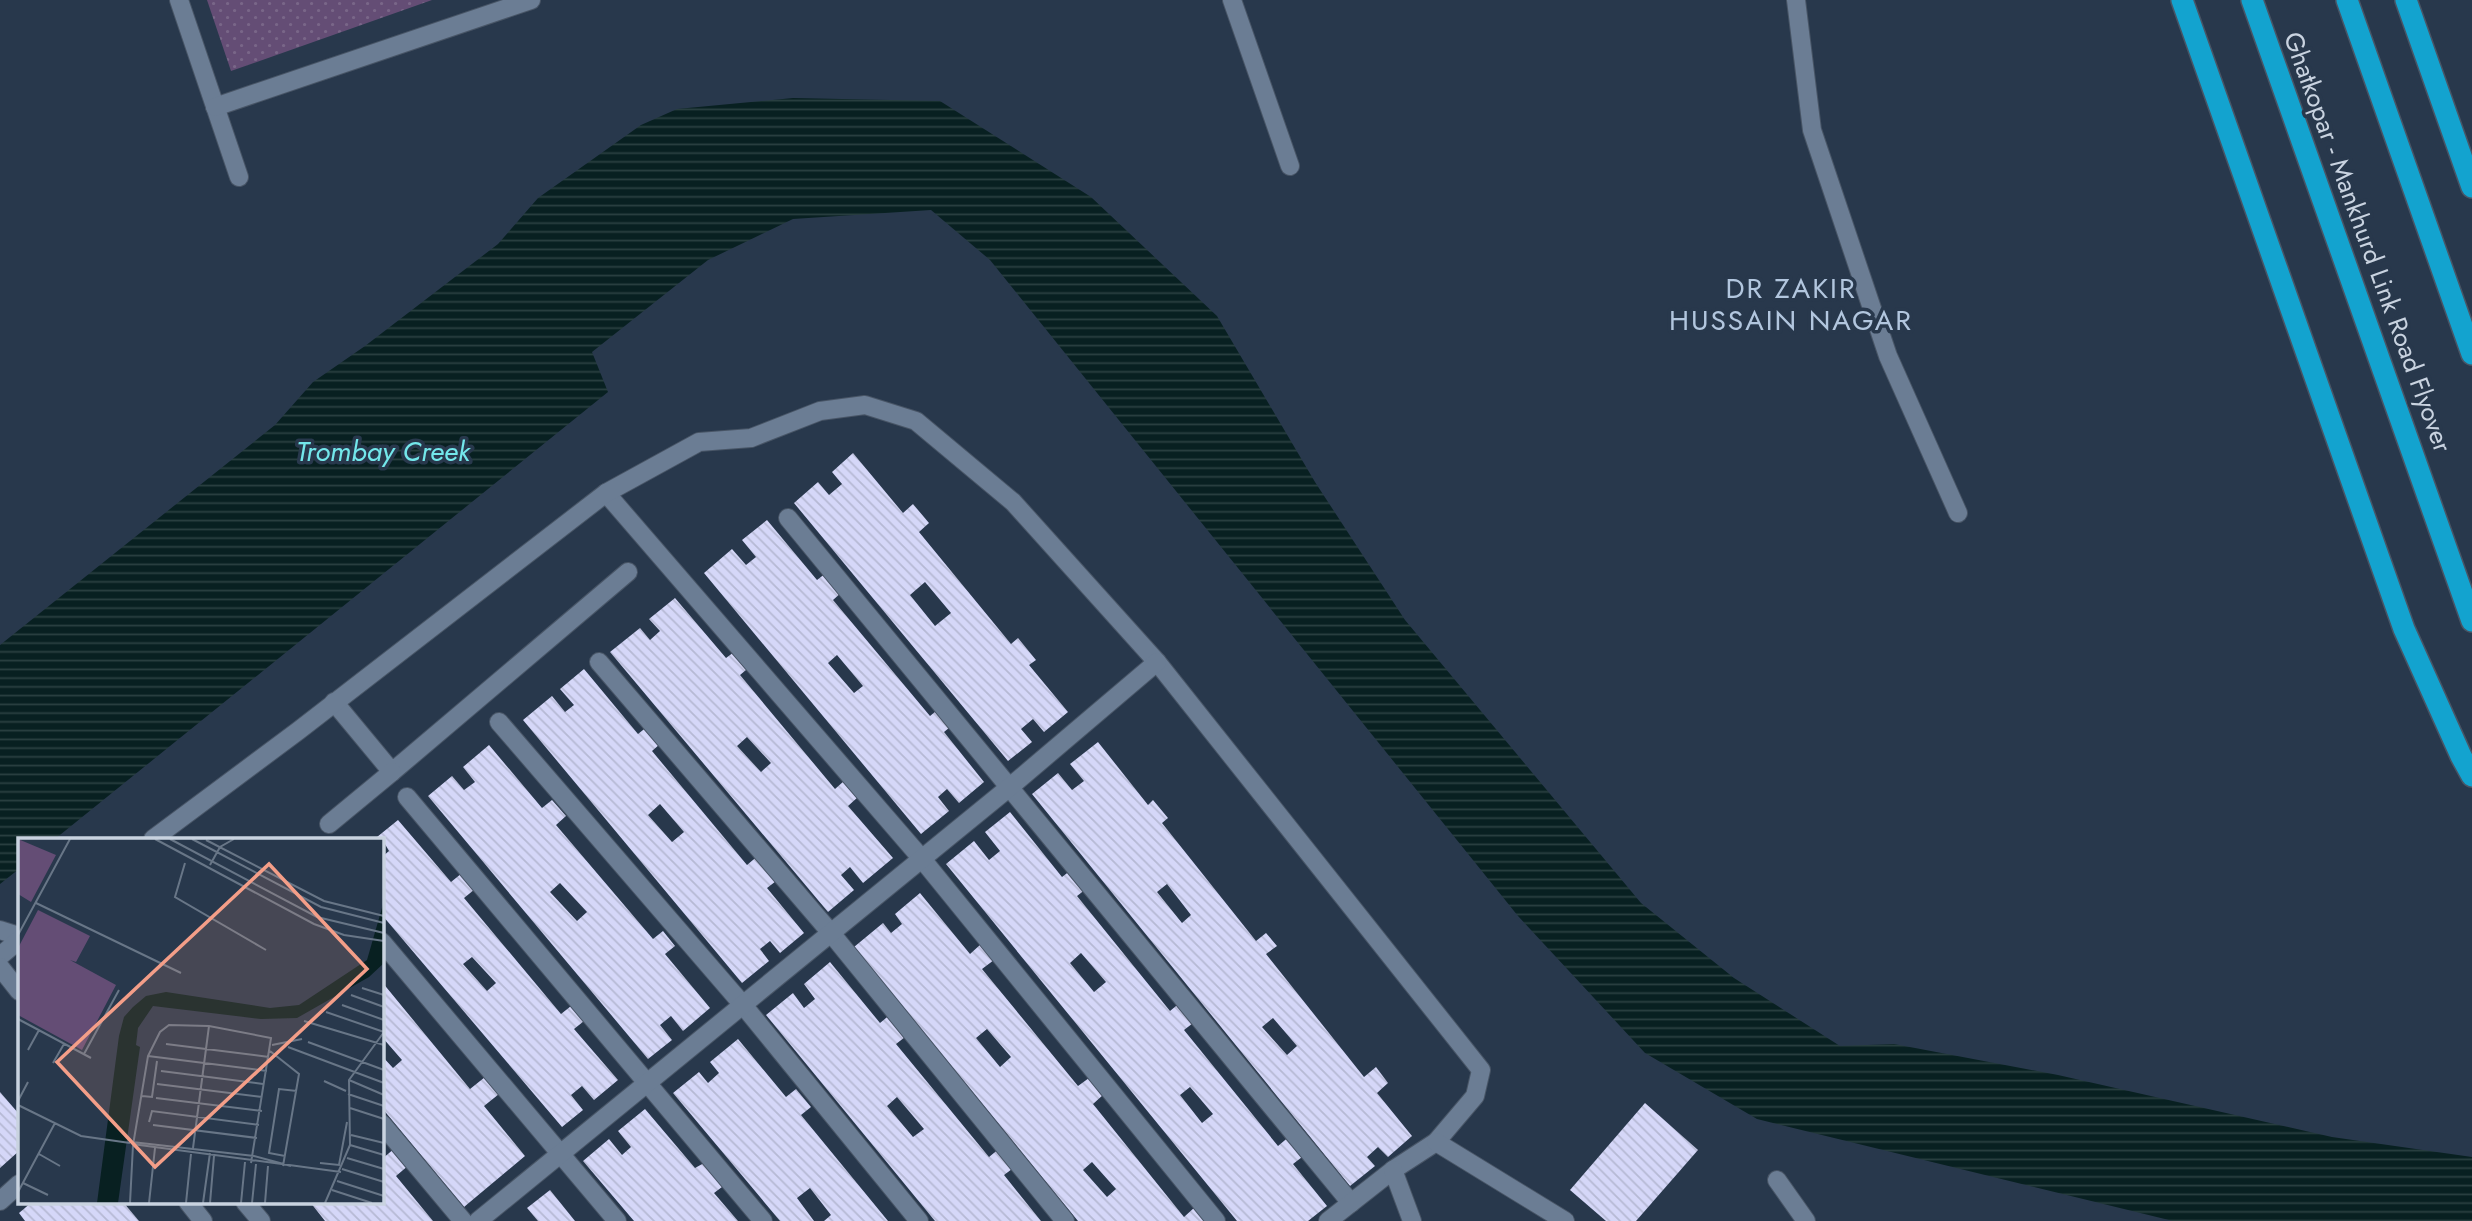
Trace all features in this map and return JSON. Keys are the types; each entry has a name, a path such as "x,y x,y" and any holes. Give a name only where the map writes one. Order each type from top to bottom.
{"highway":[{"path":"2182,0 2404,629 2472,776"},
{"name":"Ghatkopar - Mankhurd Link Road Flyover","path":"2252,0 2472,621"},
{"path":"2347,0 2472,354"},
{"path":"2406,0 2472,187"}],"street":[{"path":"179,0 239,177"},
{"path":"215,107 531,0"},
{"path":"1232,0 1290,166"},
{"path":"1796,0 1812,130 1888,356 1958,513"},
{"path":"154,838 606,493 698,442 751,438 820,411 865,405 916,421 1013,502 1157,662 1481,1070 1475,1096 1436,1142 1393,1170 1328,1221"},
{"path":"606,493 922,859 1216,1221"},
{"path":"788,518 1011,786 1351,1203"},
{"path":"329,824 628,572"},
{"path":"598,662 831,933 1065,1221"},
{"path":"478,1221 1011,786 1157,662"},
{"path":"334,702 392,772"},
{"path":"499,722 743,1005 919,1221"},
{"path":"407,797 764,1221"},
{"path":"0,930 18,938"},
{"path":"0,956 18,939"},
{"path":"383,943 617,1221"},
{"path":"0,967 18,990"},
{"path":"383,1125 463,1221"},
{"path":"1436,1142 1565,1221"},
{"path":"1393,1170 1412,1221"},
{"path":"1777,1181 1806,1221"},
{"path":"0,1201 18,1185"},
{"path":"190,1204 204,1221"},
{"path":"247,1204 261,1221"}],"shaded area":[{"path":"207,0 432,0 231,71"}],"water":[{"name":"Trombay Creek","path":"793,98 940,101 1091,197 1217,316 1315,482 1405,620 1641,903 1734,978 1840,1046 1894,1044 2058,1075 2332,1137 2472,1157 2472,1221 2173,1221 1757,1119 1645,1053 1518,916 990,260 931,210 793,219 708,260 592,352 608,392 56,838 18,838 18,870 0,884 0,645 275,425 313,382 365,346 498,244 538,198 641,125 677,109"}],"building":[{"path":"853,453 903,513 913,504 929,523 919,532 1011,644 1018,638 1036,660 1029,665 1068,712 1044,732 1033,719 1021,729 1032,742 1008,761 794,503 818,482 829,495 842,484 832,472","holes":["925,582 951,613 935,626 910,595"]},
{"path":"767,520 817,580 826,573 842,592 833,600 930,716 941,707 955,723 944,732 984,782 959,803 947,789 938,797 949,811 921,834 704,573 732,549 746,565 756,557 742,540","holes":["837,655 863,686 854,693 828,663"]},
{"path":"675,598 726,658 738,649 752,665 740,675 835,789 844,781 858,797 848,806 893,858 863,883 850,867 841,875 854,890 828,912 610,652 640,628 650,640 660,631 649,619","holes":["747,737 771,763 761,772 737,746"]},
{"path":"584,669 638,734 648,726 660,744 652,751 747,865 760,854 780,878 767,888 804,933 780,953 770,941 760,949 769,961 742,983 523,720 552,696 565,712 574,705 560,689","holes":["660,804 684,832 672,842 648,815"]},
{"path":"1098,742 1148,805 1153,800 1168,818 1162,823 1256,941 1266,933 1277,946 1266,954 1364,1077 1376,1067 1388,1083 1377,1093 1412,1136 1388,1157 1378,1147 1367,1157 1375,1166 1350,1186 1032,794 1058,773 1072,790 1084,781 1070,764","holes":["1167,884 1191,915 1182,923 1157,892","1273,1018 1297,1046 1287,1055 1262,1027"]},
{"path":"489,745 542,808 552,800 566,816 556,825 653,939 663,931 675,946 665,954 710,1008 683,1031 671,1016 660,1025 672,1040 648,1059 428,796 452,776 464,790 475,782 463,767","holes":["560,883 587,912 577,921 550,892"]},
{"path":"1010,812 1062,877 1075,867 1090,886 1077,896 1170,1011 1182,1001 1197,1020 1184,1030 1278,1146 1291,1135 1306,1154 1293,1164 1327,1206 1308,1221 1237,1221 946,864 974,841 989,860 1000,851 985,832","holes":["1081,953 1106,982 1094,992 1070,963","1190,1087 1213,1114 1202,1123 1180,1095"]},
{"path":"398,820 451,882 467,869 480,885 464,898 561,1014 576,1002 589,1017 574,1029 618,1080 594,1100 582,1086 571,1095 583,1110 562,1127 383,916 383,856 389,851 383,838 377,837","holes":["472,957 496,983 487,991 463,964"]},
{"path":"920,893 970,954 981,944 994,960 982,969 1078,1086 1089,1078 1103,1095 1093,1104 1184,1217 1195,1207 1207,1221 1078,1221 854,947 883,923 891,933 902,924 895,914","holes":["987,1029 1011,1057 1000,1067 976,1038","1092,1162 1116,1189 1107,1197 1083,1170"]},
{"path":"830,962 880,1023 892,1013 909,1034 896,1044 989,1157 1000,1148 1016,1166 1004,1175 1041,1221 935,1221 766,1015 793,993 804,1008 815,999 804,984","holes":["897,1097 924,1129 913,1137 887,1106"]},
{"path":"383,983 470,1089 485,1077 499,1094 484,1106 525,1156 464,1207 383,1109 383,1057 393,1068 402,1060 383,1038"},
{"path":"738,1039 786,1097 796,1089 811,1107 801,1115 888,1221 824,1221 831,1215 810,1188 797,1198 814,1221 780,1221 673,1093 699,1072 708,1083 719,1073 710,1062"},
{"path":"0,1092 18,1113 18,1152 0,1168"},
{"path":"1645,1103 1698,1150 1636,1221 1606,1221 1570,1190"},
{"path":"645,1109 695,1168 704,1163 726,1184 714,1193 738,1221 634,1221 583,1161 609,1139 622,1155 631,1147 618,1131"},
{"path":"395,1148 409,1165 396,1176 433,1221 325,1221 312,1204 383,1204 383,1158"},
{"path":"550,1190 575,1221 538,1221 527,1208"},
{"path":"30,1204 125,1204 139,1221 25,1221 19,1213"}],"district":[{"name":"DR ZAKIR HUSSAIN NAGAR","path":"1791,304"}]}
